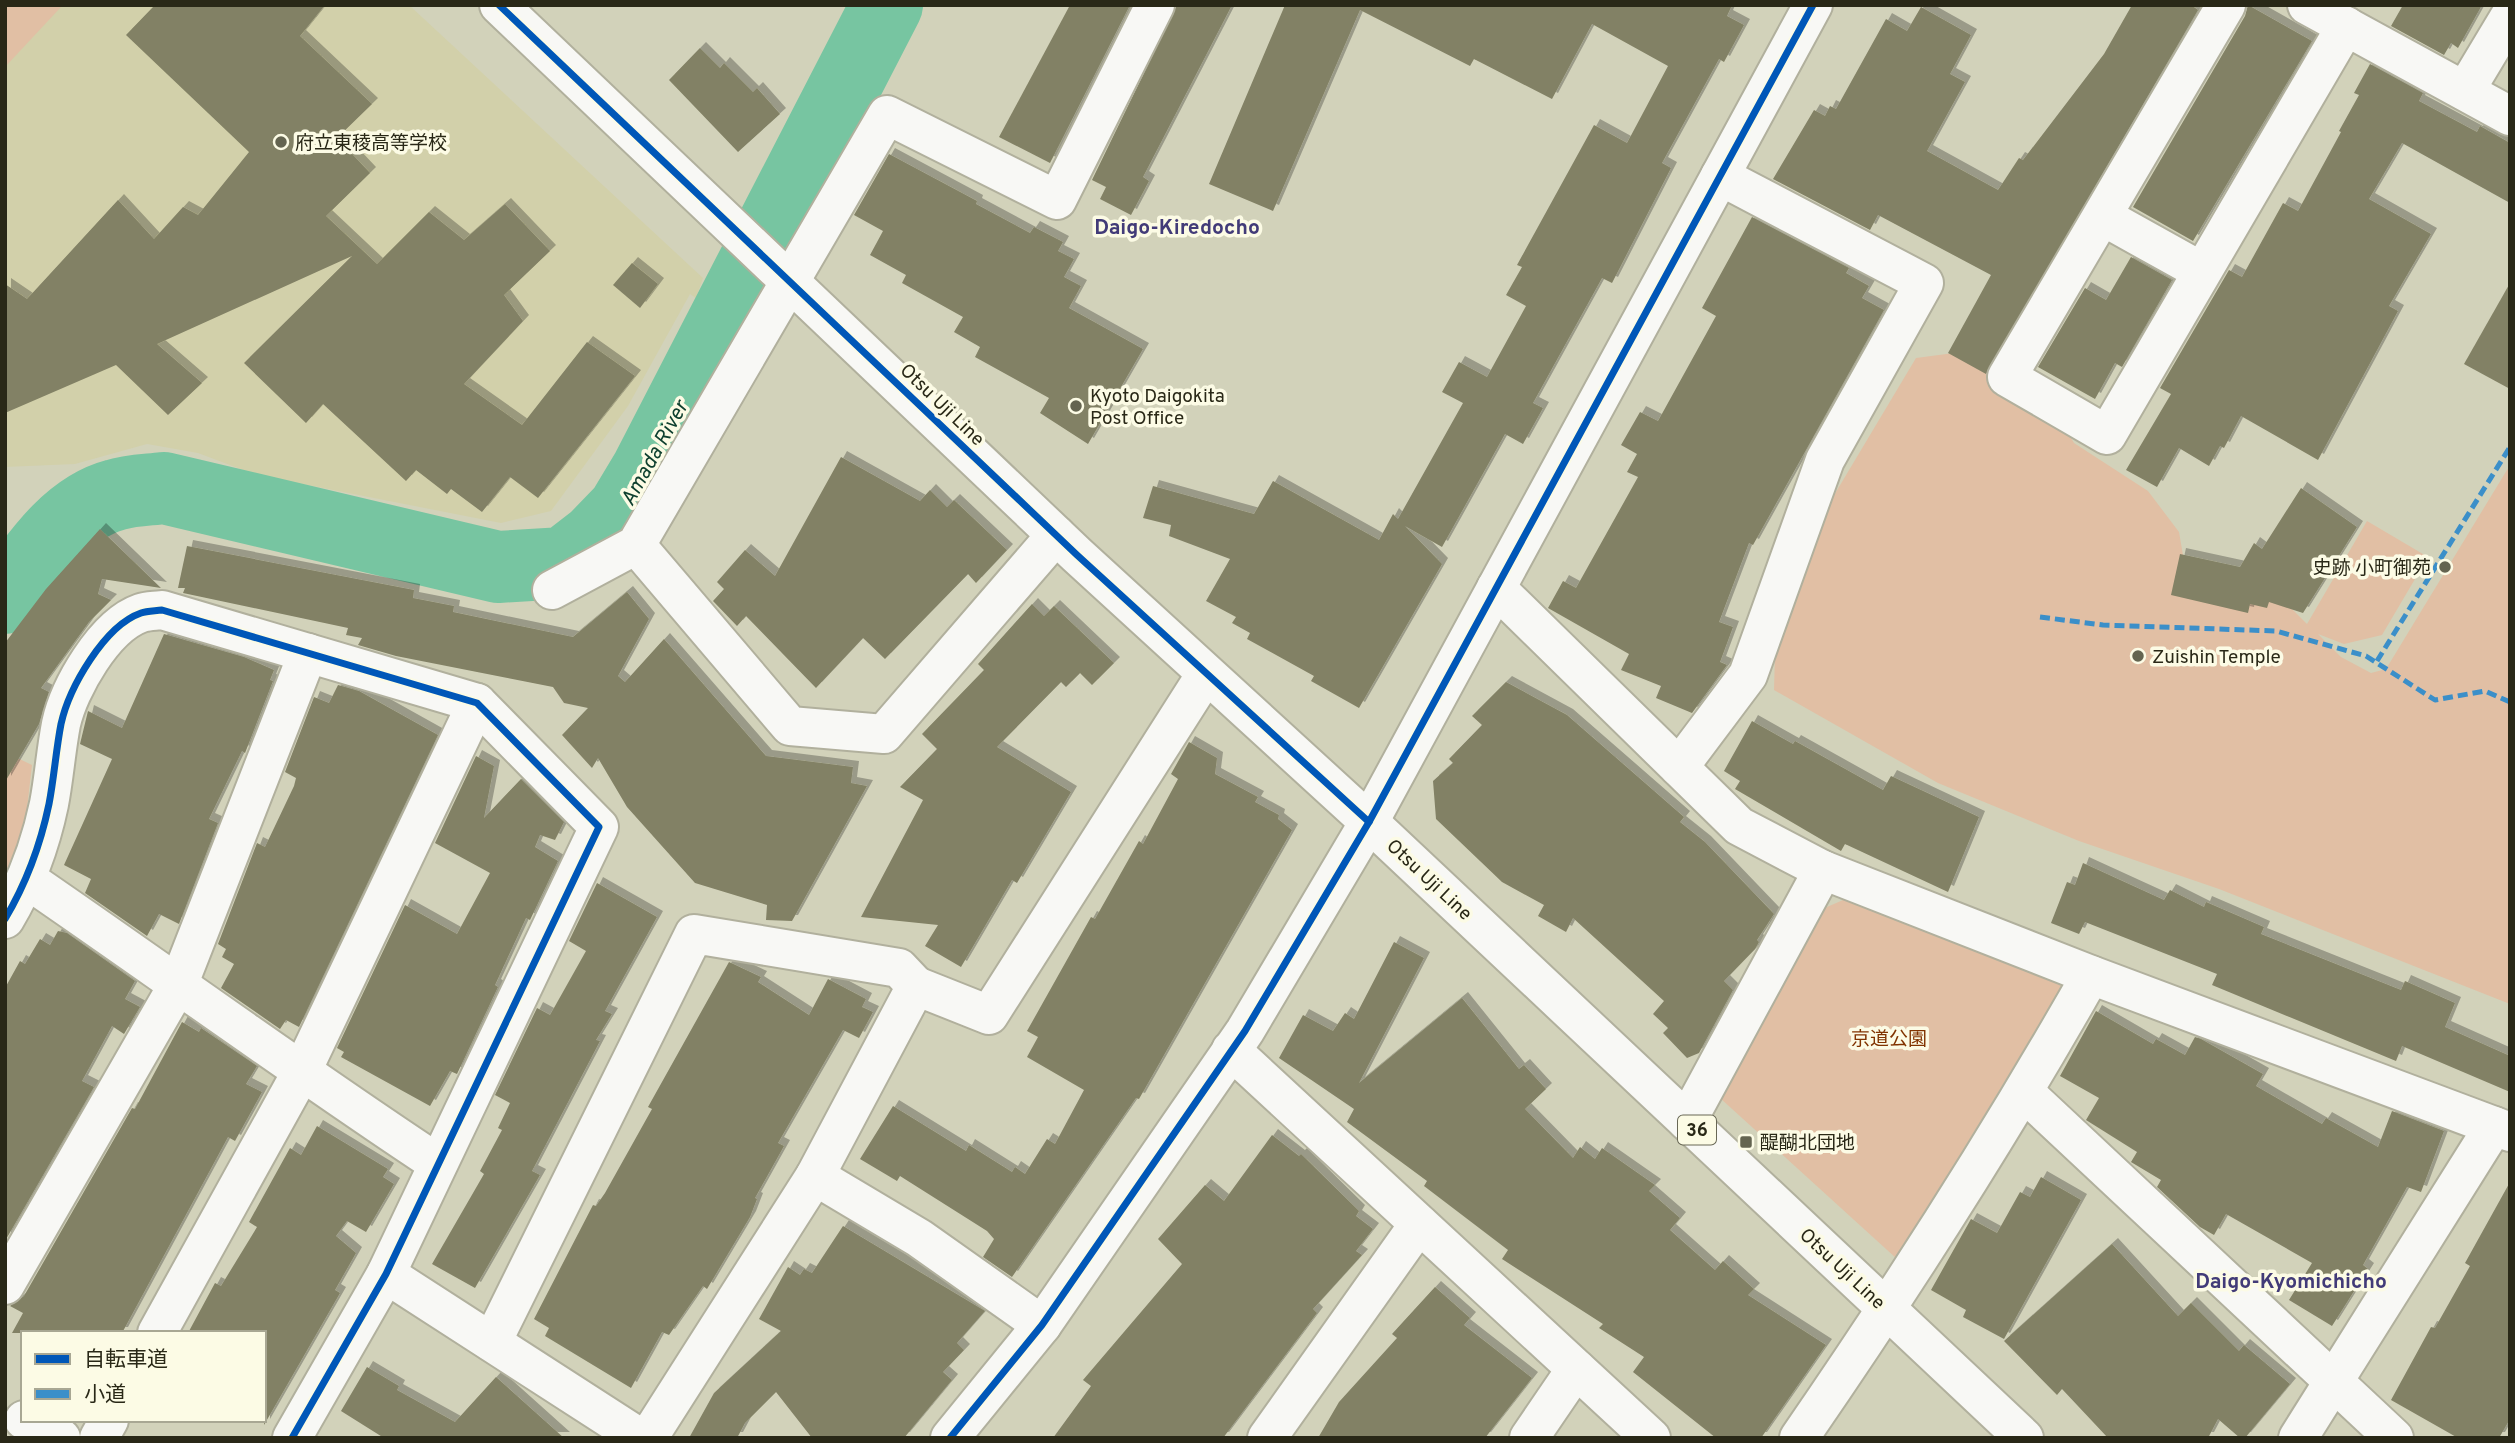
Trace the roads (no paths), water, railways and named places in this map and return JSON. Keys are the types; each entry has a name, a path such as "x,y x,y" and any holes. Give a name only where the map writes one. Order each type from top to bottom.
{"street":[{"name":"Otsu Uji Line","path":"499,5 1056,535 1369,822 2024,1438"},
{"path":"552,590 636,545 887,115 1058,200 1155,5"},
{"path":"950,1438 1042,1325 1231,1051 1369,822 1813,5"},
{"path":"2227,5 2007,377 2107,435 2346,26"},
{"path":"2307,5 2510,116"},
{"path":"2465,91 2510,16"},
{"path":"1679,767 1748,675 1825,460 1924,283 1720,176"},
{"path":"2104,217 2201,271"},
{"path":"636,545 790,726 884,734 1056,535"},
{"path":"1496,588 1739,826 1823,870 2091,975 2502,1129 2298,1438"},
{"path":"5,919 28,880 49,805 62,722 92,659 114,630 140,614 162,610 477,704 599,827 386,1274 293,1437"},
{"path":"5,1284 179,983 308,653"},
{"path":"492,1342 694,934 899,968 916,986 989,1015 1206,674"},
{"path":"158,1331 301,1073 477,704"},
{"path":"1687,1121 1823,870"},
{"path":"28,880 179,983 301,1073 437,1163"},
{"path":"1799,1438 1888,1310 2024,1092 2091,975"},
{"path":"649,1438 815,1176 916,986"},
{"path":"1231,1051 1651,1438"},
{"path":"2024,1092 2394,1438"},
{"path":"815,1176 919,1238 1042,1325"},
{"path":"1267,1438 1419,1224"},
{"path":"386,1274 640,1438"},
{"path":"1529,1438 1576,1369"},
{"path":"5,1411 21,1419"},
{"path":"27,1422 61,1438"},
{"path":"99,1438 108,1422"}],"waterway":[{"name":"Amada River","path":"5,598 52,537 81,511 115,495 164,488 498,567 564,563 595,539 623,510 647,470 887,5"}],"place":[{"name":"府立東稜高等学校","path":"281,142"},
{"name":"Kyoto Daigokita Post Office","path":"1076,406"},
{"name":"史跡 小町御苑","path":"2445,567"},
{"name":"Zuishin Temple","path":"2138,656"},
{"name":"醍醐北団地","path":"1746,1142"}],"district":[{"name":"Daigo-Kiredocho","path":"1177,227"},
{"name":"Daigo-Kyomichicho","path":"2291,1281"}],"park label":[{"name":"京道公園","path":"1889,1038"}]}
